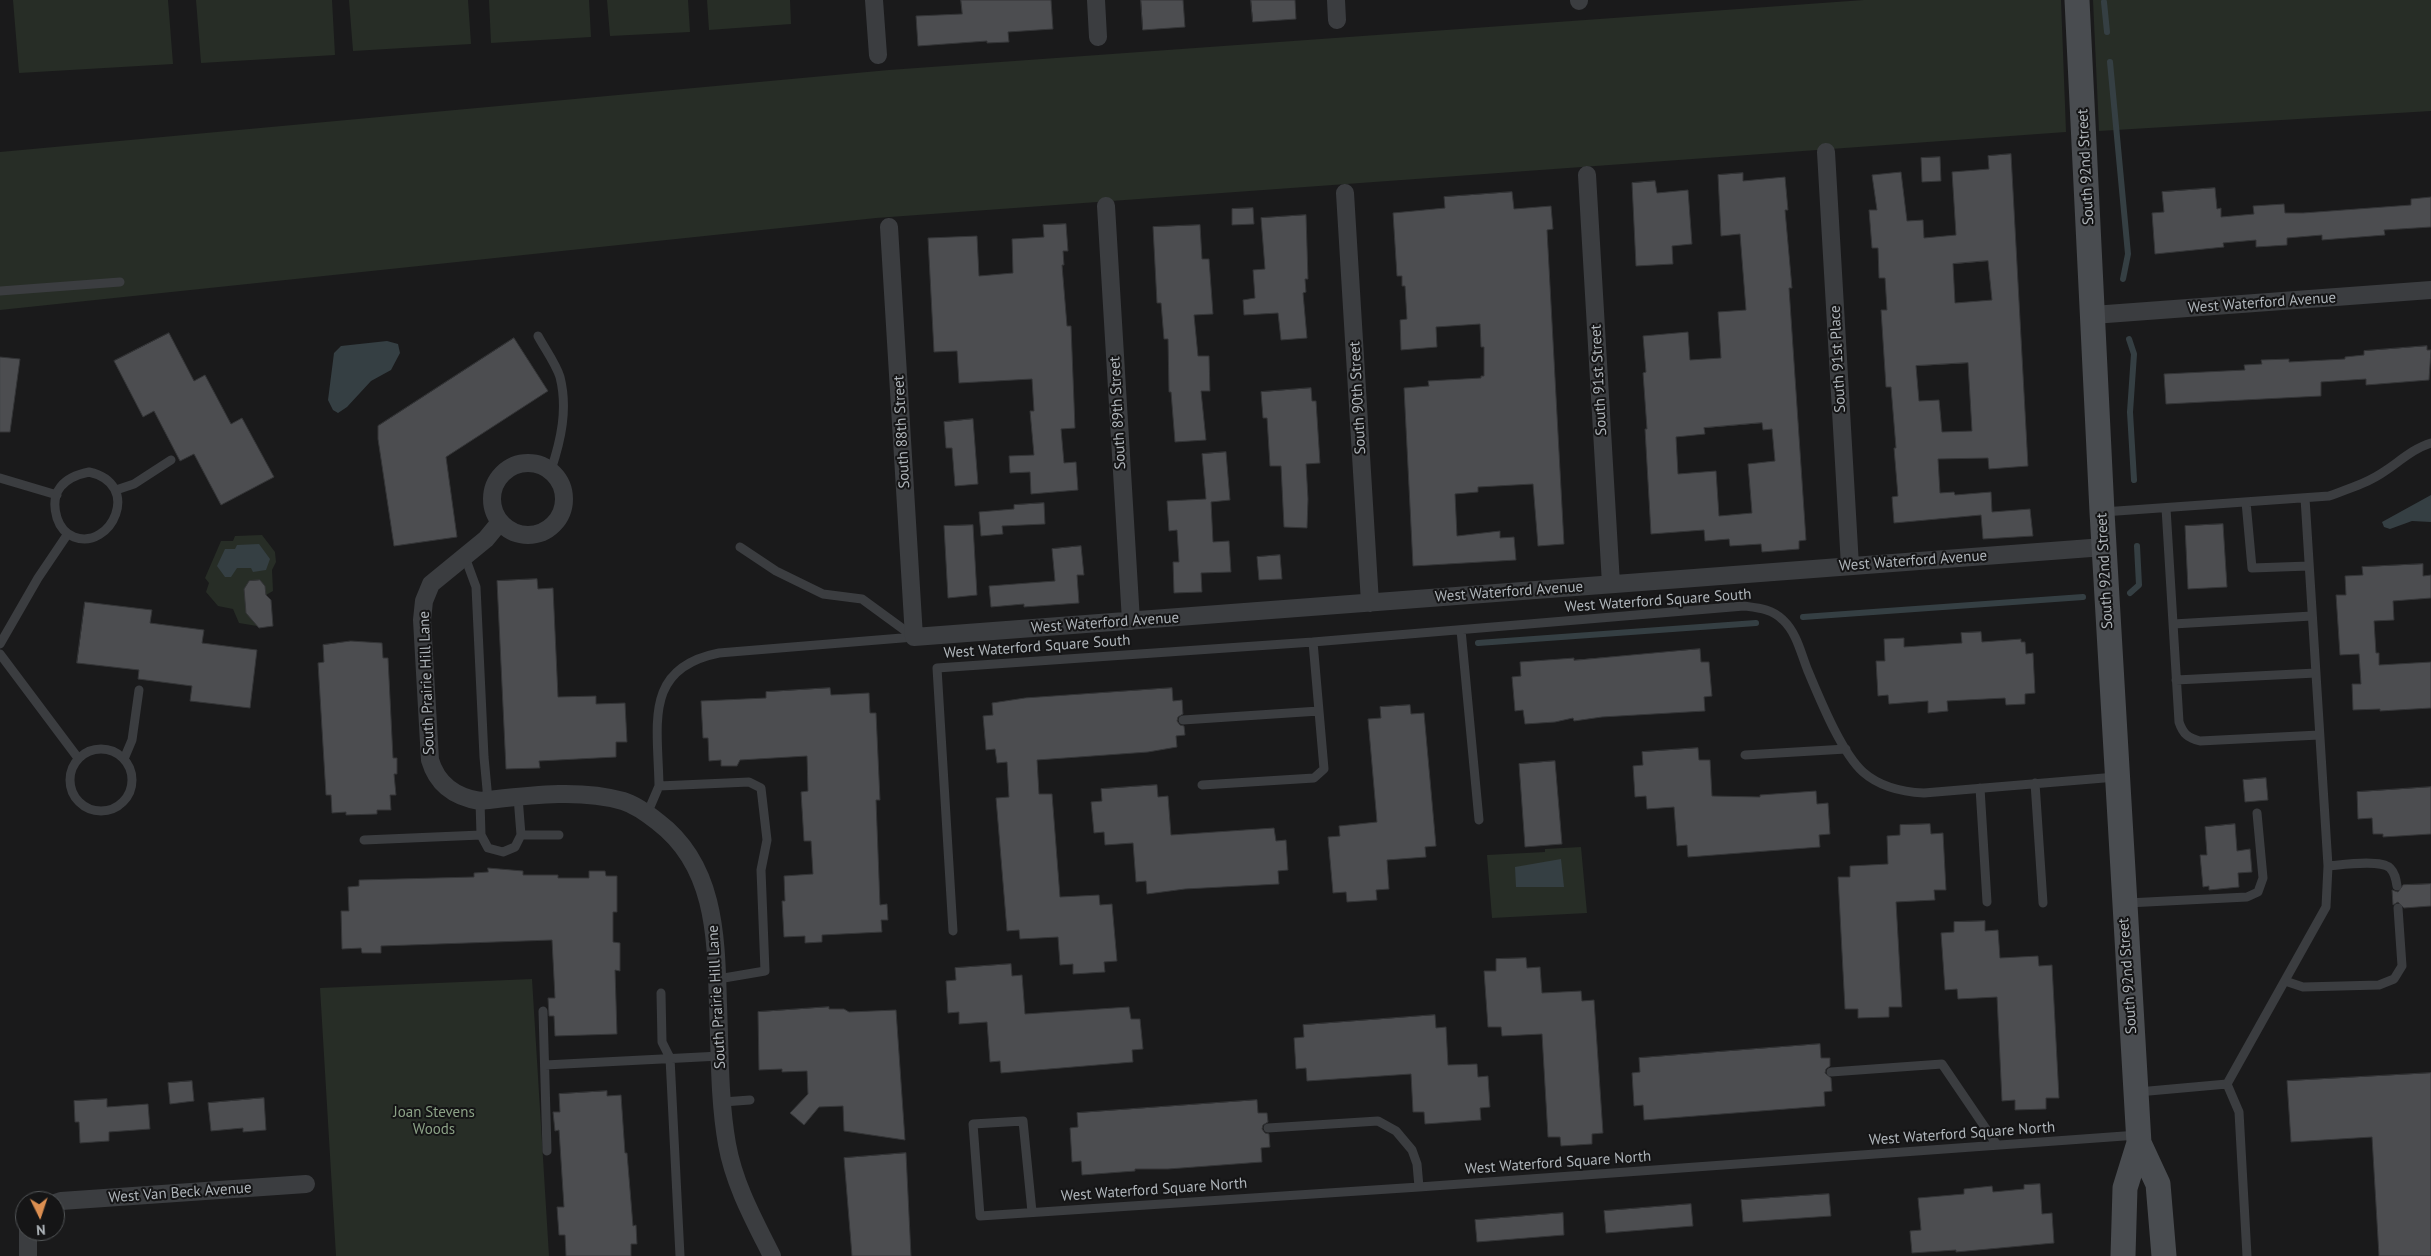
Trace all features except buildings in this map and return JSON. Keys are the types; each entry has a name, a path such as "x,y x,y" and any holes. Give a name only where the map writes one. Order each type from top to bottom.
{"main road":[{"name":"South 92nd Street","path":"2077,0 2116,776 2139,1139 2158,1184 2164,1256"},
{"name":"South 92nd Street","path":"2122,1256 2125,1188 2139,1139"}],"street":[{"path":"874,0 878,55"},
{"path":"1096,0 1098,37"},
{"path":"1336,0 1337,20"},
{"name":"South 91st Place","path":"1826,152 1850,566"},
{"name":"South 91st Street","path":"1588,175 1611,584"},
{"name":"South 90th Street","path":"1345,193 1370,603"},
{"name":"South 89th Street","path":"1106,206 1131,621"},
{"name":"South 88th Street","path":"890,227 914,637"},
{"name":"West Waterford Avenue","path":"2093,316 2431,290"},
{"path":"529,462 540,464 551,470 559,478 564,489 564,505 558,521 545,531 529,535 513,532 500,522 494,512 492,500 493,488 498,478 517,464 529,462"},
{"name":"South Prairie Hill Lane","path":"500,522 486,539 431,584 424,601 422,620 430,760 434,775 448,788 465,799 484,800 572,795 624,801 647,814 671,832 698,870 708,896 716,933 722,1102 727,1145 738,1182 772,1256"},
{"name":"West Waterford Avenue","path":"914,637 2104,547"},
{"name":"West Van Beck Avenue","path":"65,1201 306,1184"},
{"path":"28,1241 28,1256"}],"lane":[{"path":"0,291 120,282"},
{"path":"538,336 560,376 564,413 559,447 551,470"},
{"path":"2102,512 2329,496 2359,486 2384,473 2421,446 2431,443"},
{"path":"116,490 134,484 171,460"},
{"path":"89,472 109,480 116,490 118,502 110,526 94,538 81,540 67,535 58,521 55,509 57,495 64,481 74,475 89,472"},
{"path":"0,478 57,495"},
{"path":"2227,1084 2326,907 2328,866 2305,498"},
{"path":"2246,502 2252,568 2308,566"},
{"path":"2166,508 2176,680 2179,722 2182,732 2189,738 2200,741 2319,735"},
{"path":"0,644 28,594 67,535"},
{"path":"740,547 776,571 823,594 862,599 914,637"},
{"path":"465,557 476,587 484,800 481,835 488,848 503,852 515,847 521,835 518,797"},
{"name":"West Waterford Square South","path":"953,931 937,668 1313,642 1744,606 1767,609 1783,620 1795,637 1817,694 1846,749 1863,772 1897,790 1924,793 2116,776"},
{"path":"2173,624 2312,616"},
{"path":"1461,630 1479,820"},
{"path":"647,814 659,786 658,718 660,700 667,682 686,663 700,657 719,653 914,637"},
{"path":"1202,785 1314,778 1324,769 1313,642"},
{"path":"0,654 78,758"},
{"path":"2176,680 2316,673"},
{"path":"124,759 132,740 139,690"},
{"path":"1183,720 1319,711"},
{"path":"96,749 116,753 124,759 132,777 127,797 111,809 100,811 81,804 72,792 70,777 72,767 78,758 86,752 96,749"},
{"path":"1745,755 1846,749"},
{"path":"659,786 749,782 761,788 768,840 761,870 765,971 718,980"},
{"path":"2035,783 2042,903"},
{"path":"1980,788 1987,902"},
{"path":"2124,903 2247,896 2258,892 2263,878 2257,813"},
{"path":"364,840 481,835"},
{"path":"521,835 559,835"},
{"path":"2328,866 2378,863 2389,867 2395,875 2397,886"},
{"path":"2285,981 2304,987 2380,985 2394,979 2402,966 2398,908"},
{"path":"660,993 662,1042 670,1058 680,1256"},
{"path":"542,1011 547,1151"},
{"path":"545,1065 720,1056"},
{"path":"1831,1072 1942,1064 1997,1145"},
{"path":"2136,1092 2227,1084"},
{"path":"2227,1084 2240,1112 2247,1256"},
{"path":"722,1102 750,1100"},
{"name":"West Waterford Square North","path":"1032,1212 1024,1120 973,1124 980,1216 1419,1187 1997,1145 2139,1139"},
{"path":"1268,1128 1378,1122 1396,1130 1412,1150 1417,1164 1419,1187"}],"green space":[{"path":"13,0 168,0 173,64 19,73"},
{"path":"196,0 332,0 335,55 201,63"},
{"path":"349,0 468,0 471,44 353,51"},
{"path":"489,0 589,0 591,37 491,43"},
{"path":"607,0 688,0 690,32 610,36"},
{"path":"707,0 790,0 791,24 709,30"},
{"path":"1864,0 2061,0 2066,132 876,218 0,310 0,152 889,70"},
{"path":"2093,0 2431,0 2431,111 2099,131"},
{"path":"262,535 275,552 276,562 272,570 273,591 266,595 265,586 260,580 249,581 244,589 259,624 257,626 239,623 233,609 218,606 206,592 209,583 205,578 221,541 233,541 235,536"},
{"path":"1581,847 1587,913 1492,918 1487,855 1545,852 1545,849"},
{"name":"Joan Stevens Woods","path":"532,979 549,1256 336,1256 320,988"}],"shaded area":[{"path":"387,341 398,344 400,353 391,370 371,381 347,407 338,413 333,410 328,400 334,353 341,346"},
{"path":"2431,495 2431,522 2412,521 2390,529 2384,527 2382,522"},
{"path":"259,544 270,559 266,570 253,572 251,568 237,568 231,577 225,577 217,566 225,549 235,549 237,545"},
{"path":"1561,859 1564,887 1516,887 1515,867"}],"waterway":[{"path":"2104,2 2107,32"},
{"path":"2110,62 2128,254 2123,279"},
{"path":"2129,339 2134,354 2130,412 2134,480"},
{"path":"2130,593 2139,585 2137,546"},
{"path":"1803,617 2083,597"},
{"path":"1478,643 1756,623"}]}
